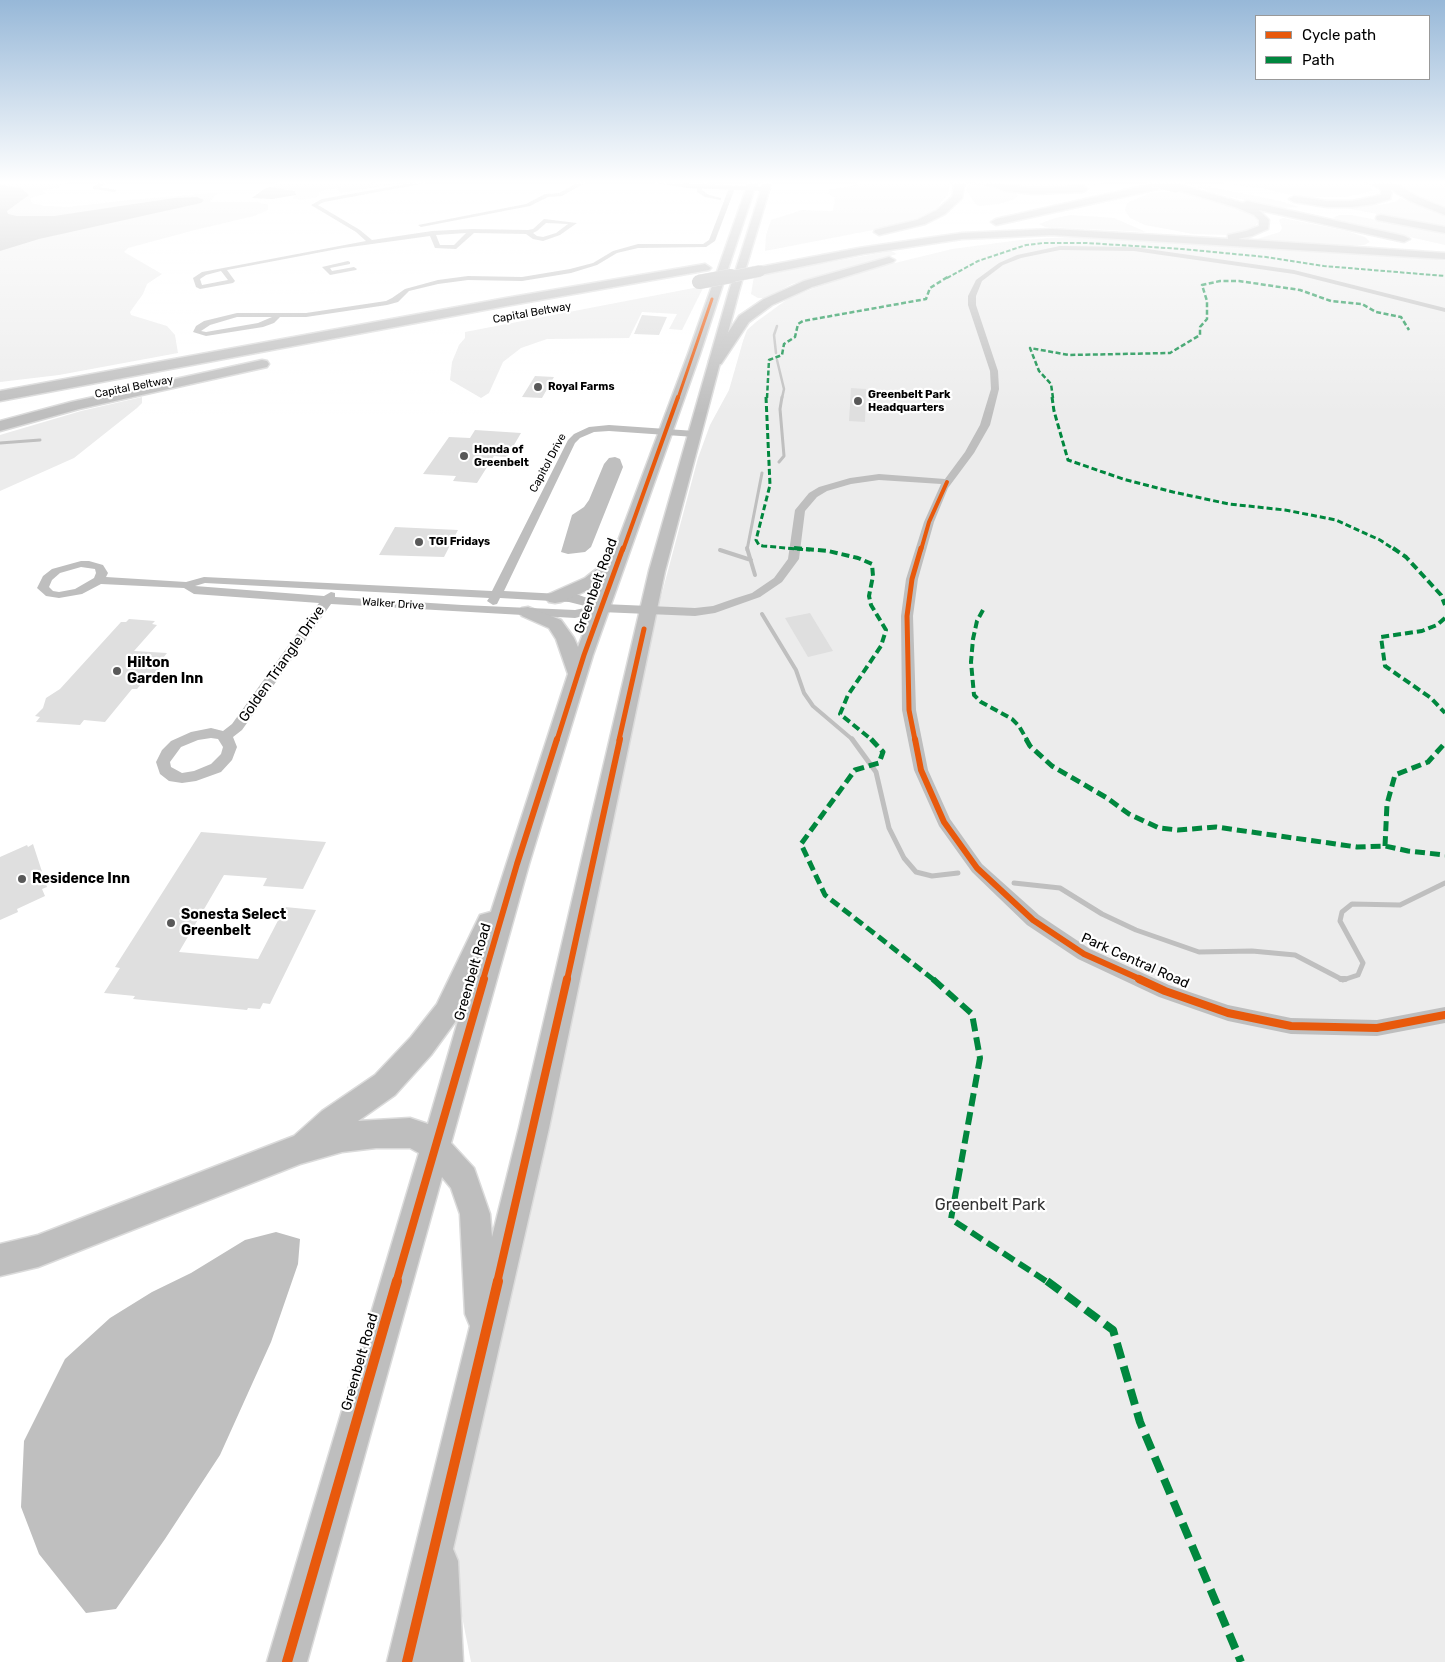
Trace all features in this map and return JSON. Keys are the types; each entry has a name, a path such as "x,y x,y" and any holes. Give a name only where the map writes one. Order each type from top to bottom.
{"highway":[{"name":"Capital Beltway","path":"0,396 506,302 754,259"},
{"path":"694,283 822,259"},
{"path":"716,362 736,328 754,310 795,289 848,271 898,259"},
{"path":"0,386 71,376 408,315 506,302"},
{"name":"Capital Beltway","path":"0,415 273,361 76,405 0,426"}],"main road":[{"name":"Greenbelt Road","path":"287,1662 517,864 578,674 726,259"},
{"path":"407,1662 534,1128 648,611 744,259"},
{"path":"555,598 591,582 619,559"},
{"path":"528,612 555,624 565,638 578,674"},
{"path":"300,1149 332,1121 385,1085 421,1046 446,1013 517,864"},
{"path":"0,1260 38,1251 300,1149 342,1137 376,1132 410,1133 423,1137 435,1147 463,1179 475,1214 484,1335"},
{"path":"438,1531 443,1662"}],"street":[{"path":"223,269 231,282 200,287 196,278 198,276 223,269 277,259"},
{"path":"343,259 348,263 354,269 330,273 325,268 348,263"},
{"path":"278,315 271,321 260,325 206,334 197,332 199,328 207,323 229,316 245,314 316,314 387,303 395,300 407,290 438,282 468,278 522,279 571,271 595,264 604,259"},
{"name":"Park Central Road","path":"1014,259 991,270 979,280 975,288 972,305 994,372 995,389 985,425 969,452 943,488 929,522 912,579 906,616 909,710 921,770 944,822 977,868 1033,920 1084,954 1165,991 1228,1013 1291,1026 1377,1028 1445,1015"},
{"name":"Park Central Road","path":"1209,259 1313,276 1445,310"},
{"name":"Capitol Drive","path":"489,610 571,442 577,436 587,430 599,428 695,434"},
{"name":"Walker Drive","path":"99,580 186,585 204,580 496,594 579,600 601,608 686,612 715,608 740,601 768,588 783,575 793,559 800,510 814,495 823,489 850,481 878,477 947,482"},
{"path":"81,564 99,567 102,573 99,580 85,589 70,594 50,594 43,588 47,578 56,571 81,564"},
{"name":"Walker Drive","path":"186,585 194,591 489,610 575,614 601,608"},
{"name":"Golden Triangle Drive","path":"224,737 236,727 336,587"},
{"path":"211,733 224,737 228,740 230,747 227,756 208,772 182,778 174,777 165,770 163,762 167,754 176,744 186,738 211,733"}],"green space":[{"path":"0,259 135,259 162,274 147,284 143,294 130,312 131,315 167,326 175,335 178,353 59,375 0,382"},
{"path":"850,259 881,259 792,284 766,298 758,298 751,294 754,276"},
{"name":"Greenbelt Park","path":"913,259 1427,259 1445,261 1445,1662 471,1662 448,1545 639,679 698,458 710,425 729,390 747,330 789,298 850,274"},
{"path":"704,286 682,330 669,329 677,314 642,312 629,338 547,339 521,348 503,362 489,393 481,398 450,380 452,362 459,345 465,338 465,332"},
{"path":"142,397 142,403 137,408 74,458 0,491 0,435 81,411"}],"shaded area":[{"path":"615,457 620,459 623,467 591,547 585,552 568,554 561,552 572,515 584,507 589,500 604,464 609,458"},
{"path":"276,1232 300,1239 298,1264 271,1342 220,1455 116,1609 86,1613 39,1554 21,1507 24,1441 65,1359 110,1318 152,1292 191,1273 245,1240"}],"building":[{"path":"642,315 667,317 659,335 634,334"},
{"name":"Royal Farms","path":"535,376 554,377 542,398 522,397"},
{"name":"Greenbelt Park Headquarters","path":"851,388 866,389 865,422 849,421"},
{"name":"Honda of Greenbelt","path":"475,430 521,433 507,457 494,456 477,483 453,481 456,476 423,474 449,437 470,438"},
{"name":"TGI Fridays","path":"395,527 458,530 444,557 379,555"},
{"path":"810,613 833,651 808,657 785,618"},
{"name":"Hilton Garden Inn","path":"129,619 155,621 152,624 157,625 134,651 167,653 159,663 164,663 149,682 143,682 137,689 132,689 105,722 84,720 80,725 36,722 40,717 35,716 43,708 46,698 60,689 121,622 126,622"},
{"name":"Sonesta Select Greenbelt","path":"201,832 326,842 303,889 263,886 267,878 224,875 179,952 258,959 285,907 316,910 270,1004 263,1003 260,1009 248,1008 247,1010 133,999 135,996 104,993 120,968 115,967"},
{"name":"Residence Inn","path":"33,844 47,887 42,889 45,896 17,909 18,912 0,920 0,857"}],"waterway":[{"path":"776,353 774,335 777,326"},
{"path":"777,360 784,389 782,398"},
{"path":"779,462 784,456 780,409 782,397"},
{"path":"0,443 40,440"},
{"path":"747,549 762,473"},
{"path":"747,549 751,560"},
{"path":"720,550 751,560"},
{"path":"751,560 755,575"},
{"path":"762,614 796,670 804,693 813,706 852,739"},
{"path":"852,739 876,772 889,828 904,858 916,872 932,876 958,873"},
{"path":"1014,883 1060,888 1102,914 1136,930 1199,952 1252,951 1295,955 1341,979"},
{"path":"1341,979 1358,975 1363,963 1340,921 1342,912 1352,904 1400,905 1445,883"}],"marked path":[{"path":"985,259 949,276 930,288 926,299 803,321 798,324 795,337 784,344 782,355 769,360 766,392 769,423 770,485 756,540 759,545 763,546 828,551 858,558 872,564 873,576 869,596 871,605 886,630 881,646 848,695 840,714 867,735 883,752 879,763 855,770 801,844 825,895 929,976 972,1014 980,1058 951,1219 1050,1283 1113,1330 1140,1422 1241,1662"},
{"path":"1276,259 1324,266 1445,276"},
{"path":"1409,330 1401,317 1376,312 1362,304 1331,301 1300,290 1239,281 1220,281 1202,285 1207,301 1207,319 1200,327 1200,335 1170,353 1069,355 1030,348 1039,371 1051,384 1054,411 1068,460 1123,479 1173,492 1229,504 1285,510 1336,520 1380,540 1406,557 1441,595 1445,605"},
{"path":"983,610 977,621 973,639 971,662 974,695 981,702 1012,719 1019,726 1030,746 1052,766 1107,798 1129,814 1159,828 1178,830 1216,827 1357,847 1385,846 1408,851 1445,855"},
{"path":"1445,618 1437,625 1422,631 1381,637 1385,666 1431,698 1445,713"},
{"path":"1385,846 1387,804 1395,775 1428,762 1445,743"}],"cycle path":[{"path":"287,1662 517,864 584,655 694,354 712,299"},
{"path":"947,482 929,522 912,579 907,616 909,710 921,770 944,822 977,868 1033,920 1084,954 1165,991 1228,1013 1291,1026 1377,1028 1445,1015"},
{"path":"407,1662 534,1128 644,629"}],"place":[{"name":"Royal Farms","path":"538,387"},
{"name":"Greenbelt Park Headquarters","path":"858,401"},
{"name":"Honda of Greenbelt","path":"464,456"},
{"name":"TGI Fridays","path":"419,542"},
{"name":"Hilton Garden Inn","path":"117,671"},
{"name":"Residence Inn","path":"22,879"},
{"name":"Sonesta Select Greenbelt","path":"171,923"}]}
